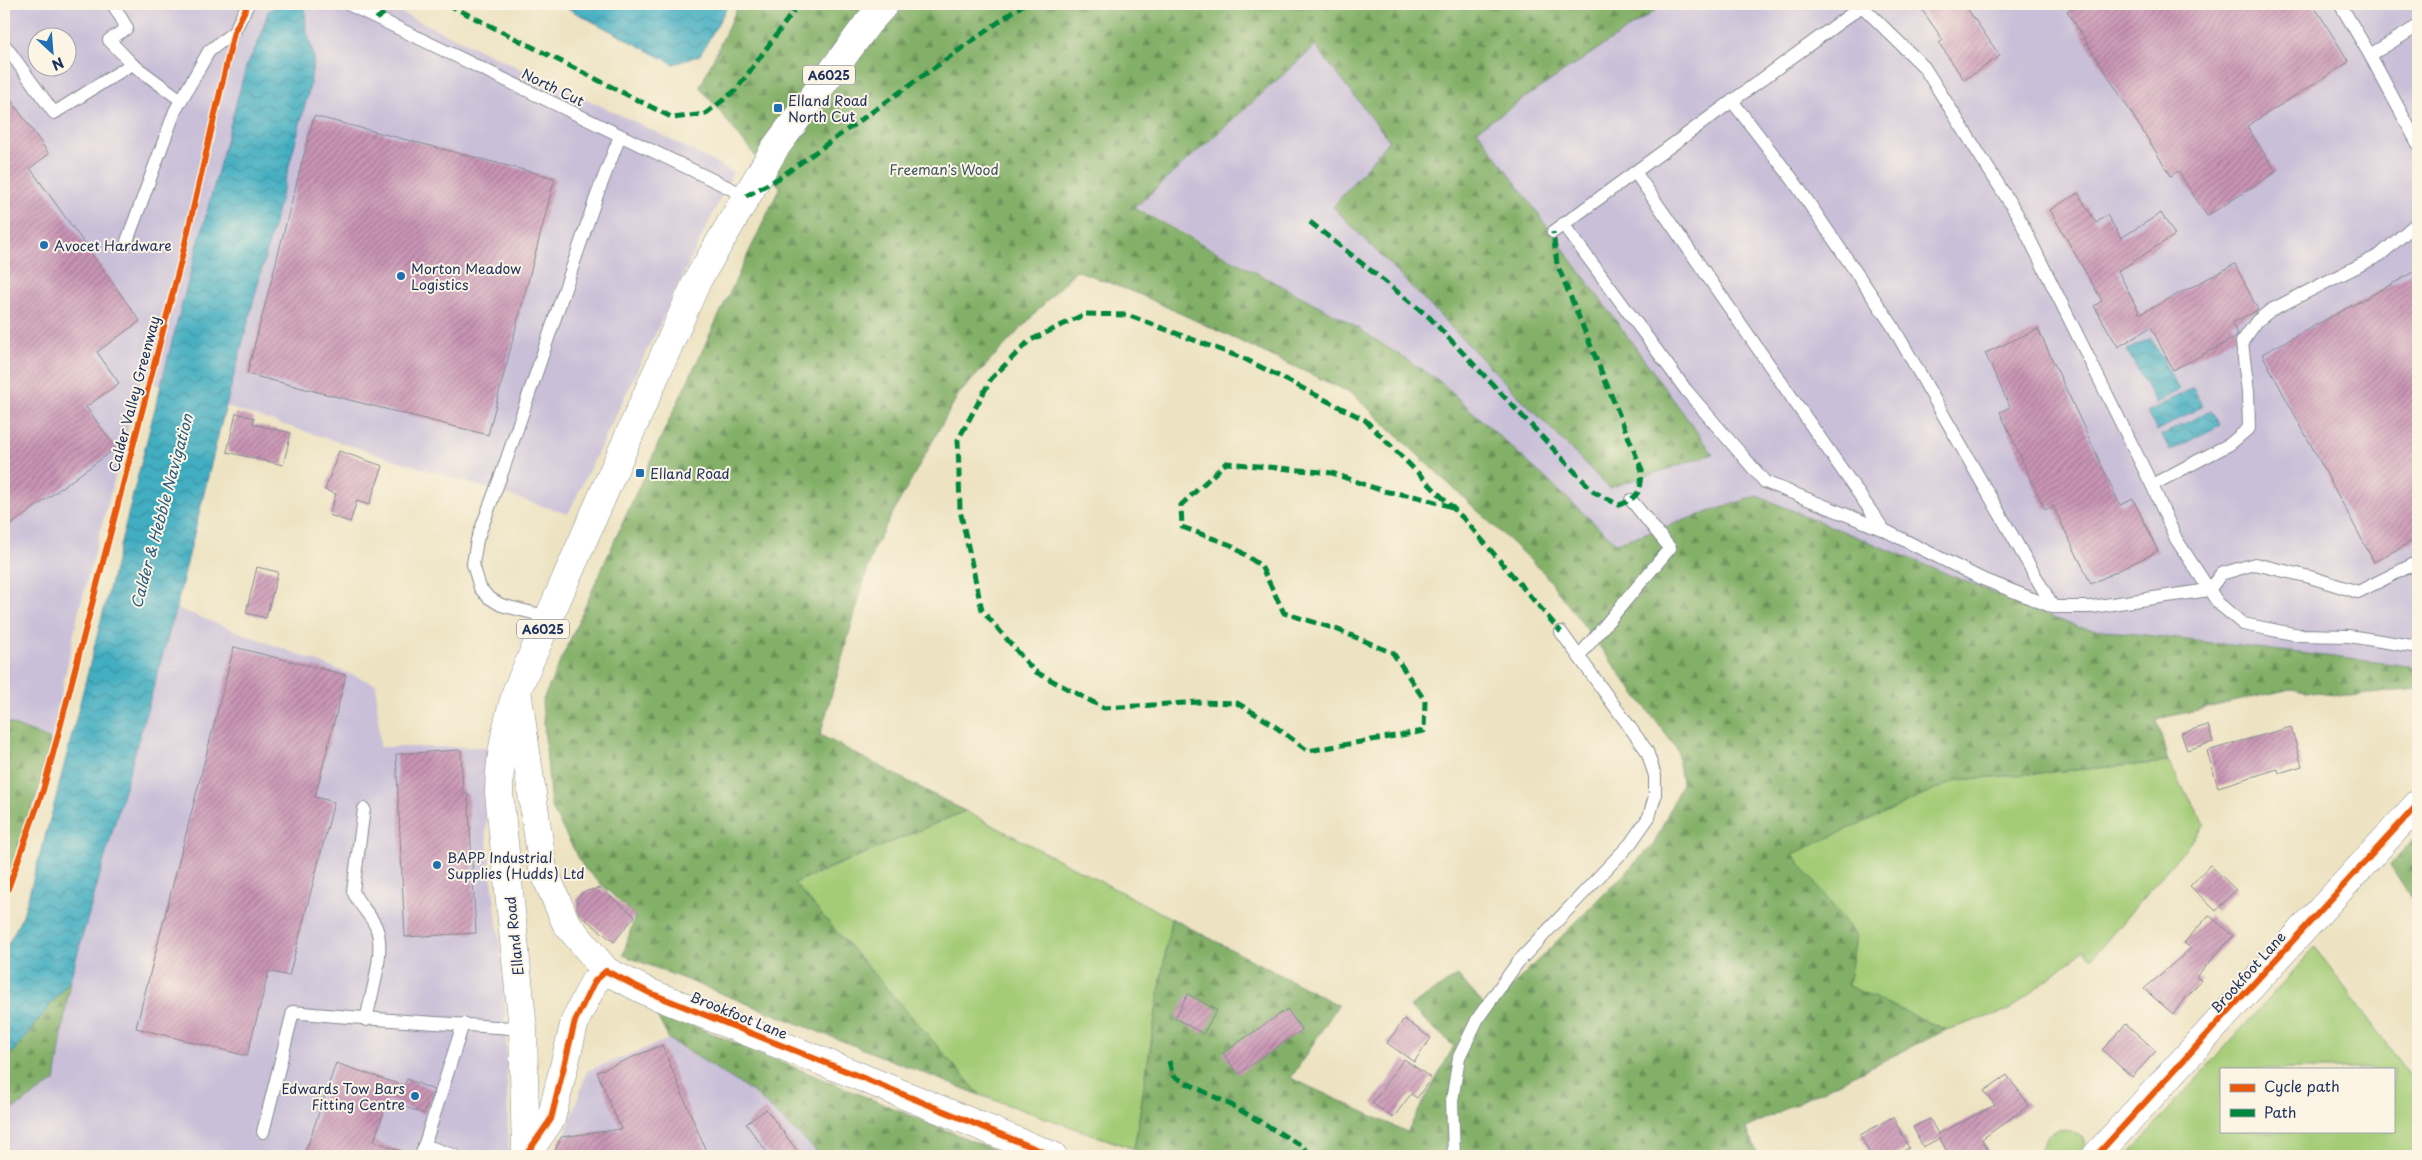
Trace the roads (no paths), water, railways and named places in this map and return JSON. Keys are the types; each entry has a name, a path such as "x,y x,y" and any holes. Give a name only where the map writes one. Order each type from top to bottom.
{"street":[{"name":"Elland Road","path":"526,1156 524,1029 499,793 499,768 504,729 516,690 697,281 775,148 868,23 885,4"},
{"name":"Brookfoot Lane","path":"516,690 543,869 566,923 606,971 650,993 1053,1156"},
{"name":"Brookfoot Lane","path":"2096,1156 2418,804"},
{"path":"526,1156 551,1119 575,1022 594,982 606,971"}],"lane":[{"path":"116,4 114,6 127,28 109,40 132,64 181,100"},
{"path":"128,241 175,110 209,51 234,32 248,4"},
{"name":"North Cut","path":"348,4 746,196"},
{"path":"2340,4 2418,144"},
{"path":"2418,562 2358,592 2310,577 2255,564 2221,574 2209,590 2091,607 2053,606 1980,578 1884,530 1765,482 1686,390 1558,228 1864,5 1924,67 2016,214 2152,486 2176,538 2209,590 2218,603 2243,624 2299,635 2349,636 2418,647"},
{"path":"2370,55 2418,26"},
{"path":"4,44 54,113 132,64"},
{"path":"1732,101 1793,180 1892,325 2053,606"},
{"path":"549,617 500,605 488,597 480,588 473,564 477,540 597,195 620,136"},
{"path":"1635,172 1884,530"},
{"path":"2152,486 2230,444 2249,428 2248,392 2242,342 2257,322 2271,310 2380,254 2418,222"},
{"path":"1579,656 1670,548 1632,500"},
{"path":"1454,1156 1452,1101 1459,1057 1478,1018 1518,962 1630,844 1649,817 1654,796 1655,776 1647,751 1561,632"},
{"path":"364,809 353,891 357,902 375,924 380,949 366,1020"},
{"path":"263,1132 293,1012 366,1020 463,1024 524,1029"},
{"path":"455,1156 422,1150 463,1024"}],"water":[{"name":"Calder & Hebble Navigation","path":"278,4 305,4 306,28 314,57 309,90 217,440 176,608 70,980 4,1063 4,952 23,915 54,805 176,326 246,67 261,36 268,11"},
{"path":"559,4 729,4 700,55 674,64"},
{"path":"2151,338 2179,390 2156,403 2127,350"},
{"path":"2193,388 2203,406 2157,431 2147,412"},
{"path":"2211,410 2220,425 2170,451 2162,435"}],"place":[{"name":"Elland Road North Cut","path":"778,108"},
{"name":"Avocet Hardware","path":"44,245"},
{"name":"Morton Meadow Logistics","path":"401,276"},
{"name":"Elland Road","path":"640,473"},
{"name":"BAPP Industrial Supplies (Hudds) Ltd","path":"437,865"},
{"name":"Edwards Tow Bars Fitting Centre","path":"415,1096"}],"park label":[{"name":"Freeman's Wood","path":"944,169"}]}
